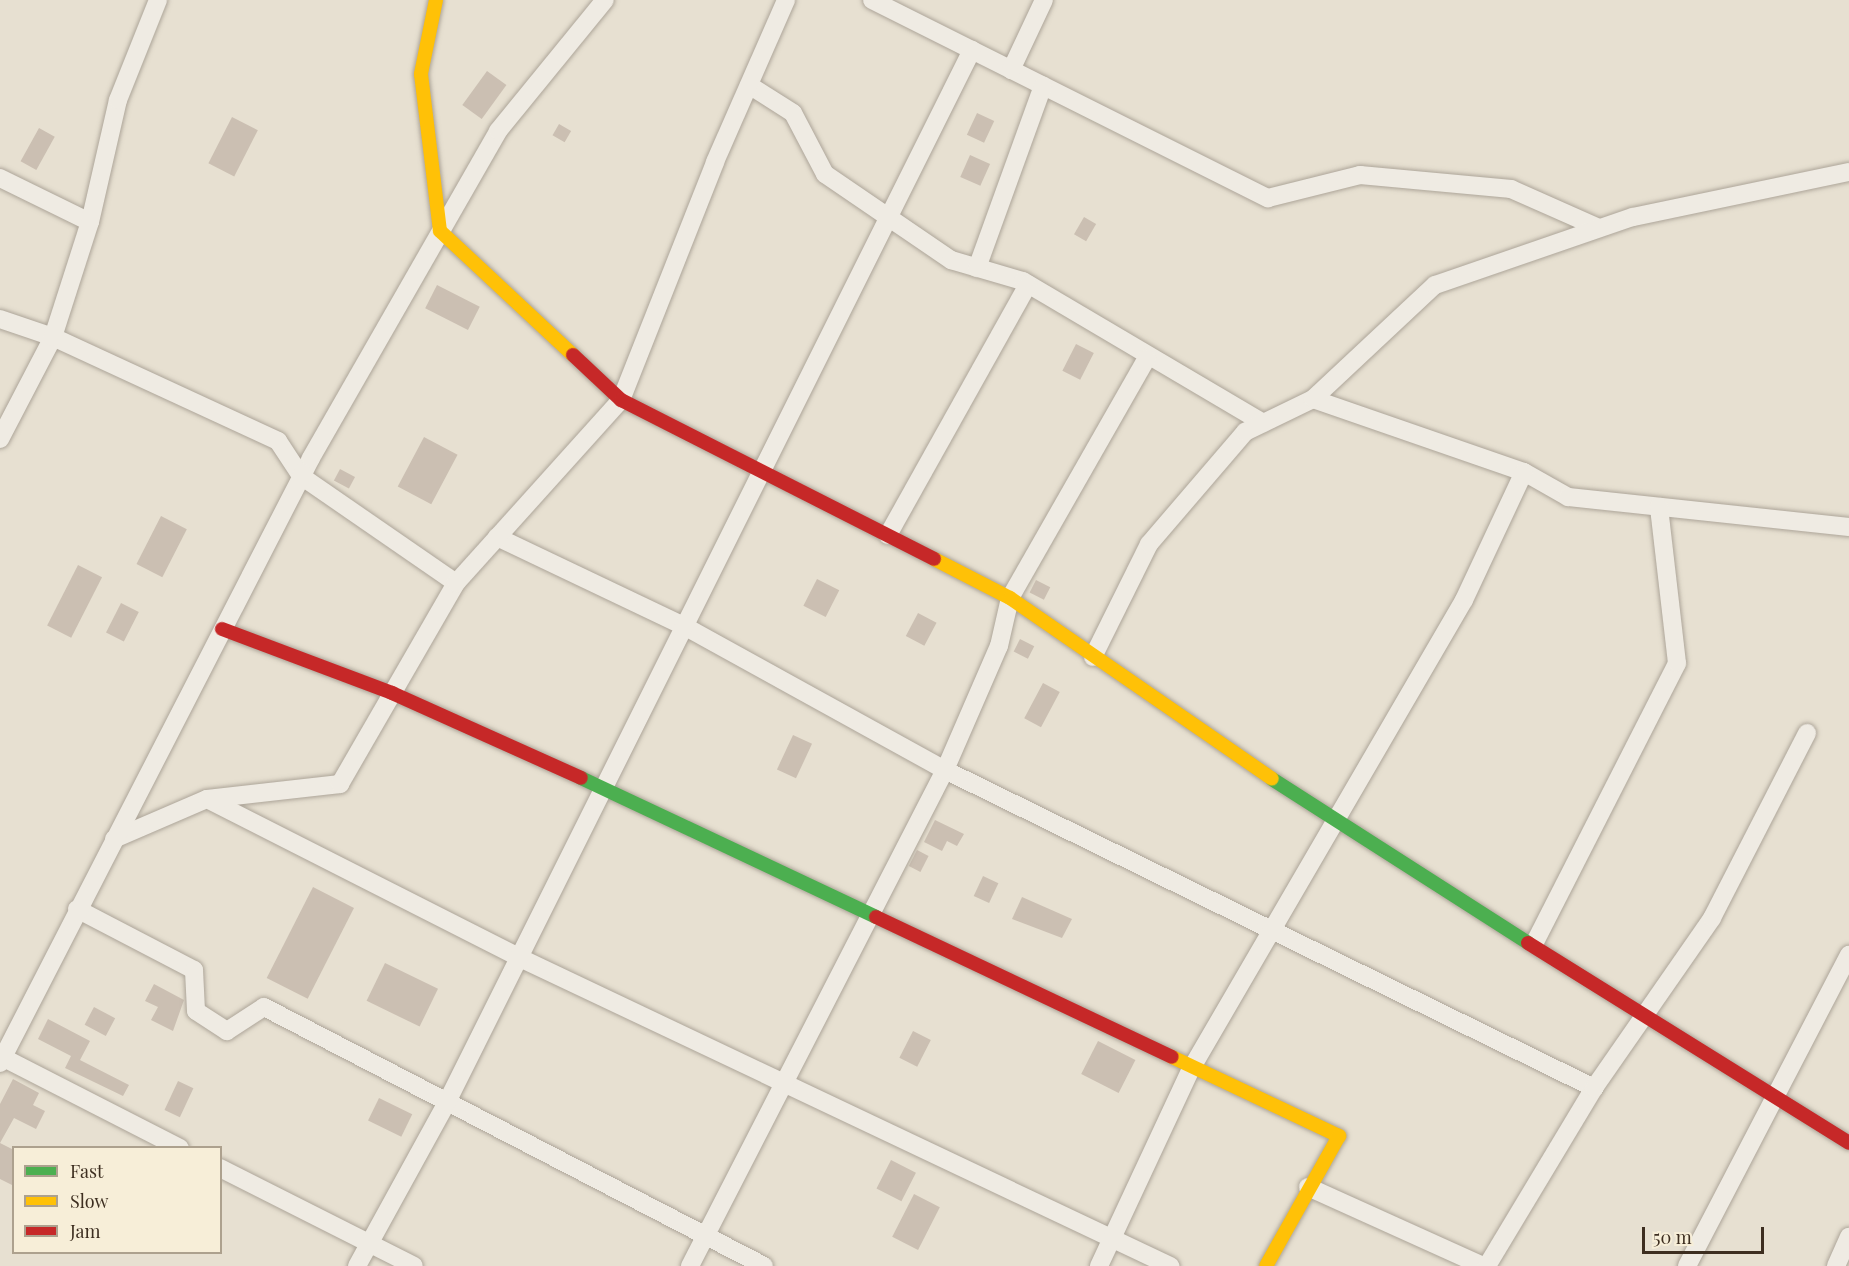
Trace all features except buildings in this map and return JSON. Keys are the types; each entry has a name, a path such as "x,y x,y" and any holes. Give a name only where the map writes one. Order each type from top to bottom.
{"street":[{"path":"0,439 53,337 90,222 118,100 158,0"},
{"path":"436,0 421,74 440,231 621,400 1010,598 1333,821 1649,1015 1849,1143"},
{"path":"176,1146 1,1059 301,476 440,231 498,130 605,0"},
{"path":"114,839 207,799 340,784 456,583 621,400 748,85 786,0"},
{"path":"872,0 1268,198 1360,175 1464,184 1511,189 1599,228"},
{"path":"1011,70 1044,0"},
{"path":"357,1266 447,1102 972,50"},
{"path":"748,85 793,112 825,174 888,219 951,260 1028,285 1147,358 1263,423"},
{"path":"976,268 1043,86"},
{"path":"1093,657 1149,544 1245,432 1313,399 1435,285 1599,228 1849,172"},
{"path":"0,178 90,222"},
{"path":"888,536 1028,285"},
{"path":"0,319 53,337 278,441 301,476 456,583"},
{"path":"690,1266 945,770 999,646 1010,598 1147,358"},
{"path":"1313,399 1524,472 1568,497 1849,527"},
{"path":"1099,1266 1191,1069 1333,821 1464,600 1524,472"},
{"path":"1534,944 1677,663 1659,507"},
{"path":"497,537 684,626 945,770 1594,1088"},
{"path":"222,629 392,693 605,789 1191,1069 1339,1136 1308,1187 1266,1266"},
{"path":"1308,1187 1485,1266 1594,1088 1649,1015 1712,918 1807,733"},
{"path":"207,799 518,957 785,1079 1112,1240 1170,1266"},
{"path":"77,909 194,970 196,1011 226,1031 264,1007 764,1266"},
{"path":"1687,1266 1778,1098 1849,955"},
{"path":"222,1169 414,1266"},
{"path":"1836,1266 1849,1237"}],"traffic: fast":[{"path":"581,778 876,917"},
{"path":"1272,779 1528,943"}],"traffic: slow":[{"path":"436,0 421,74 440,231 573,355"},
{"path":"934,559 1010,598 1272,779"},
{"path":"1172,1057 1339,1136 1266,1266"}],"traffic: jam":[{"path":"573,355 621,400 934,559"},
{"path":"222,629 392,693 581,778"},
{"path":"876,917 1172,1057"},
{"path":"1528,943 1849,1143"}]}
